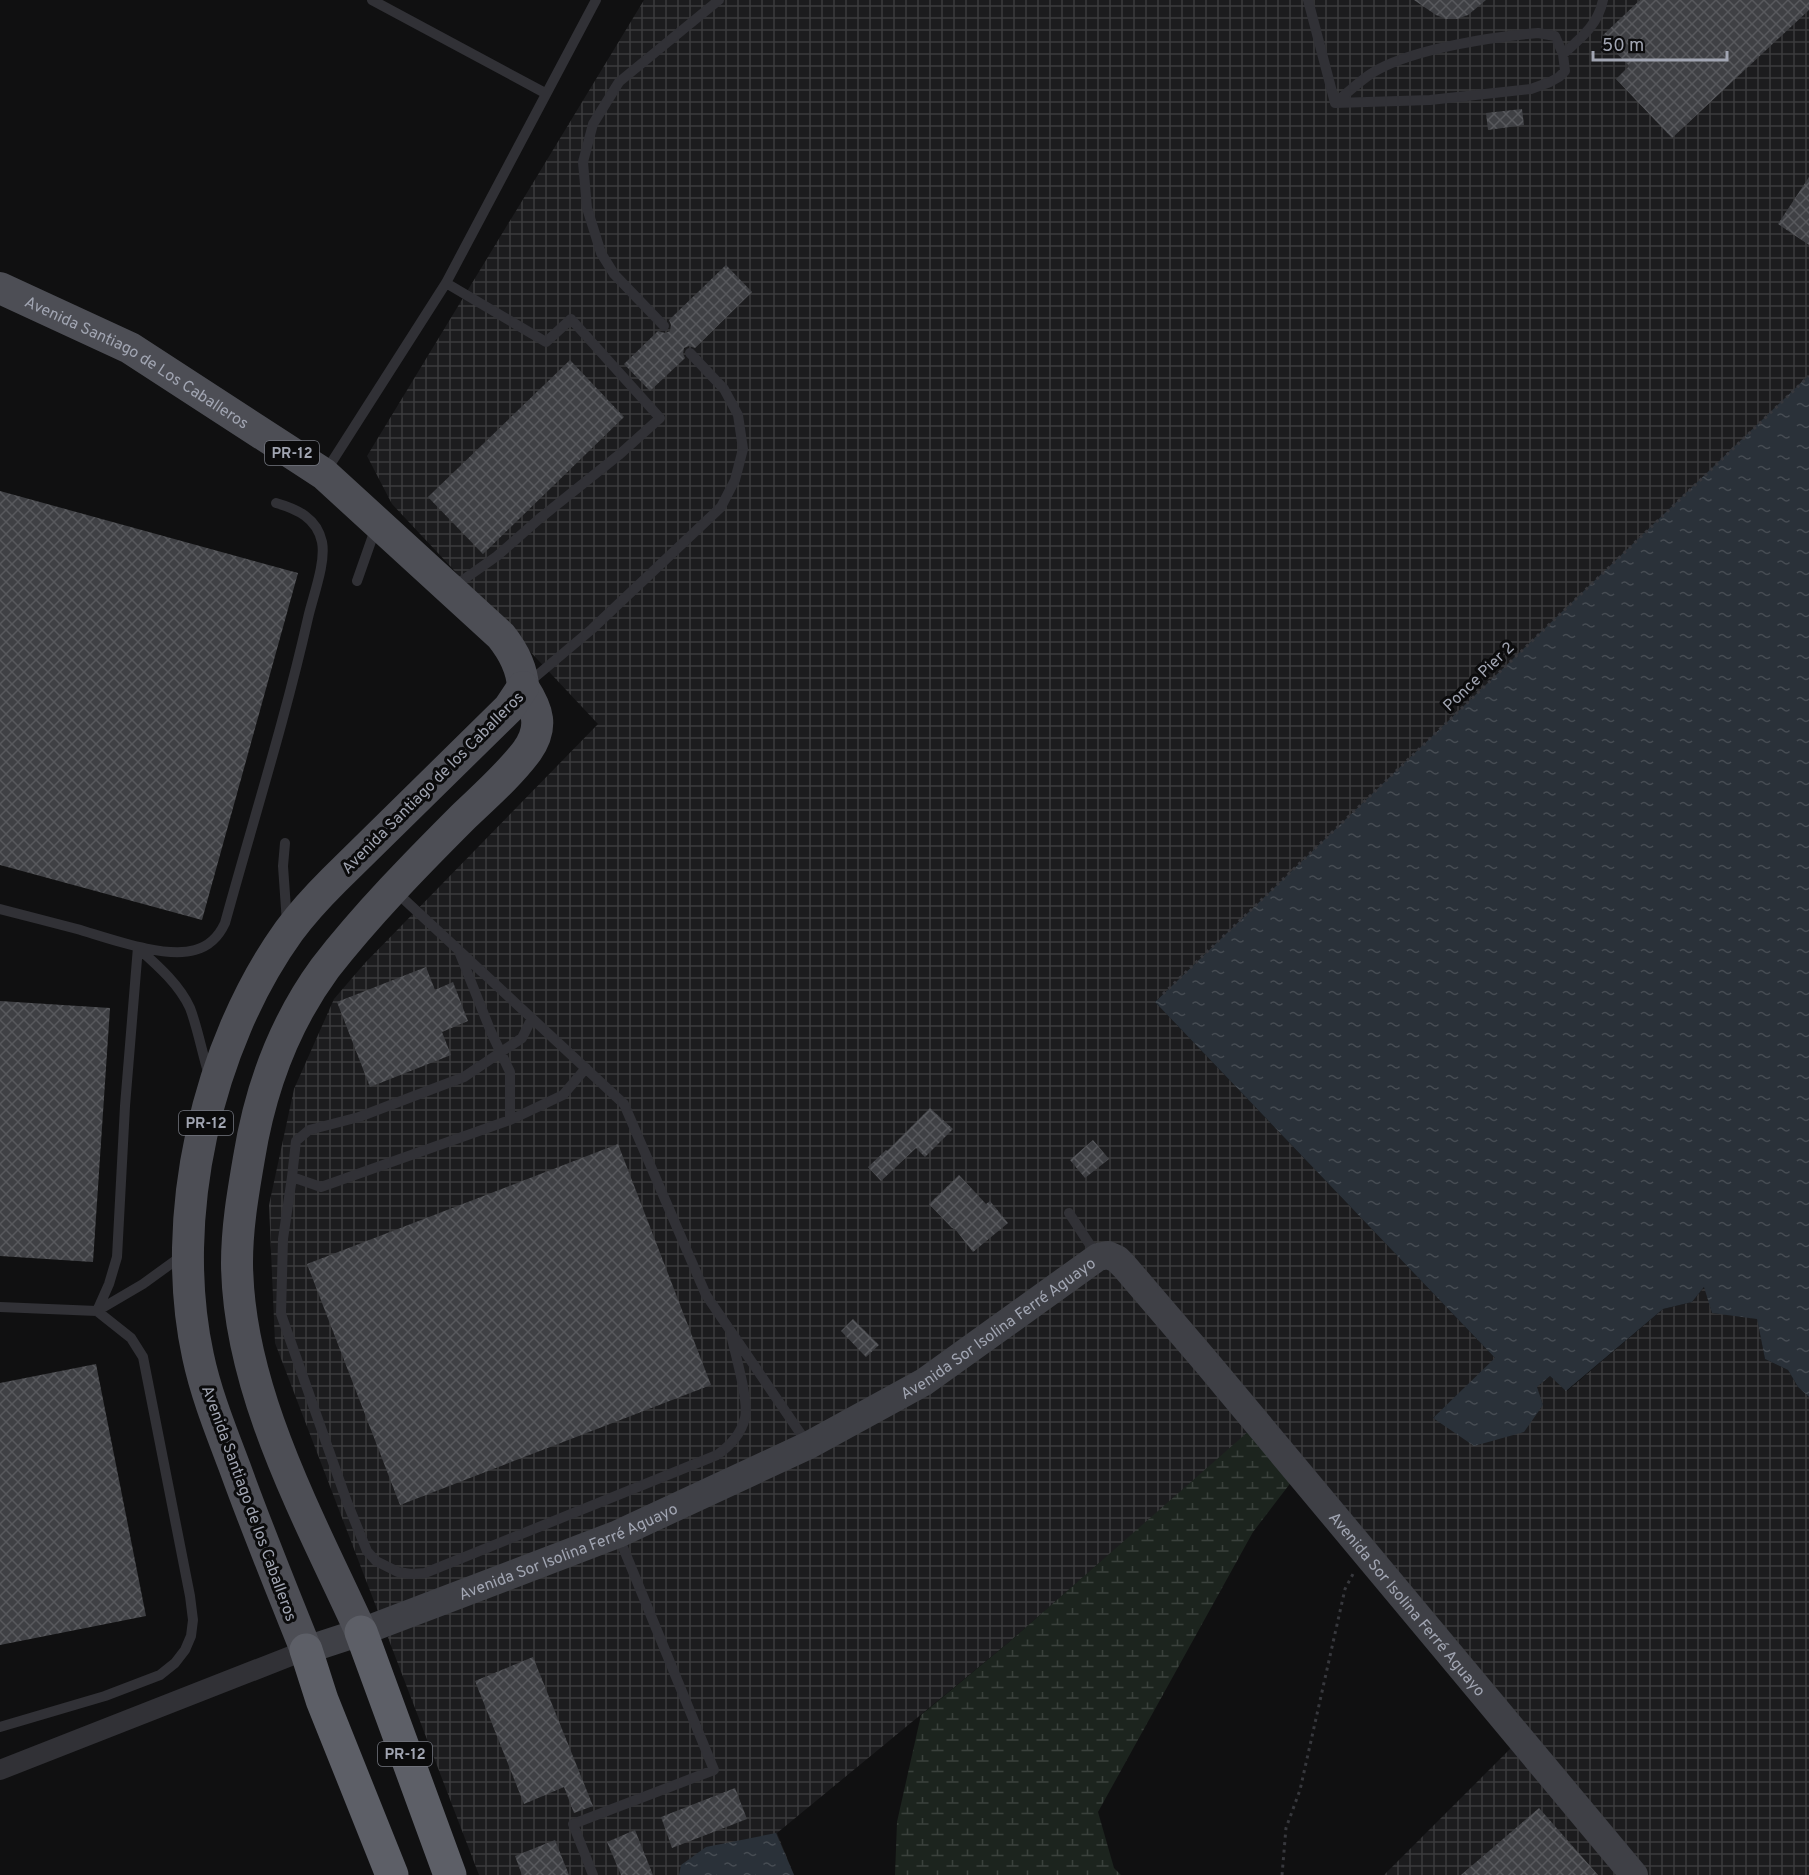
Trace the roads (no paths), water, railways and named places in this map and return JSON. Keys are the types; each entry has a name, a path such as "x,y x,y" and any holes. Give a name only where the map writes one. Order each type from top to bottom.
{"highway":[{"name":"Avenida Santiago de los Caballeros","path":"361,1632 450,1875"},
{"name":"Avenida Santiago de los Caballeros","path":"306,1650 322,1700 392,1875"}],"main road":[{"name":"Avenida Santiago de Los Caballeros","path":"0,288 130,348 324,474 507,643 520,668 523,687"},
{"name":"Avenida Santiago de los Caballeros","path":"306,1650 237,1473 206,1388 198,1355 191,1310 188,1252 193,1185 202,1138 228,1046 241,1014 288,933 308,907 334,880 509,708 523,687 537,714 538,727 533,742 521,759 394,890 324,970 298,1012 282,1043 260,1103 242,1199 237,1264 242,1318 250,1361 282,1456 361,1632"}],"street":[{"name":"Avenida Sor Isolina Ferré Aguayo","path":"306,1650 361,1632 618,1534 809,1445 924,1382 1098,1257 1108,1255 1117,1259 1208,1363 1634,1875"},
{"path":"0,1770 306,1650"}],"lane":[{"path":"372,0 545,93"},
{"path":"324,474 446,283 596,0"},
{"path":"664,326 614,274 601,253 587,208 584,162 593,124 619,82 719,0"},
{"path":"1308,0 1335,104"},
{"path":"1563,54 1586,34 1601,10 1603,0"},
{"path":"1538,33 1555,36 1563,54 1565,71 1559,77 1531,89 1430,100 1335,104 1377,70 1403,58 1449,47 1538,33"},
{"path":"446,283 546,342 571,319 660,418 621,454 539,519 497,556 450,589"},
{"path":"523,687 592,630 721,507 735,480 742,449 738,415 724,389 690,353"},
{"path":"0,909 138,947 171,951 194,950 209,944 220,934 303,642 322,558 322,542 317,527 308,516 276,503"},
{"path":"357,581 377,524"},
{"path":"285,843 284,877 288,933"},
{"path":"394,890 624,1104 706,1295 809,1445"},
{"path":"138,947 173,983 190,1008 214,1093"},
{"path":"98,1311 117,1257 125,1106 138,947"},
{"path":"459,951 478,1002 510,1072 510,1120"},
{"path":"531,1018 522,1038 464,1077 359,1117 309,1130 296,1142 283,1239 281,1314 367,1551 376,1561 398,1572 425,1573 717,1455 735,1439 746,1416 731,1334"},
{"path":"292,1177 321,1186 510,1120 563,1095 586,1068"},
{"path":"1069,1213 1098,1257"},
{"path":"0,1306 98,1311 143,1284 188,1252"},
{"path":"0,1727 105,1696 160,1675 176,1663 191,1636 193,1620 190,1596 143,1357 131,1338 98,1311"},
{"path":"593,1875 573,1824 714,1770 618,1534"}],"water":[{"path":"1809,375 1809,1397 1798,1387 1788,1370 1765,1359 1757,1319 1712,1313 1704,1287 1692,1302 1663,1309 1566,1391 1550,1376 1537,1387 1543,1405 1524,1432 1474,1446 1433,1418 1495,1358 1155,1002"},
{"path":"776,1833 794,1875 679,1875 681,1865 706,1847"}]}
